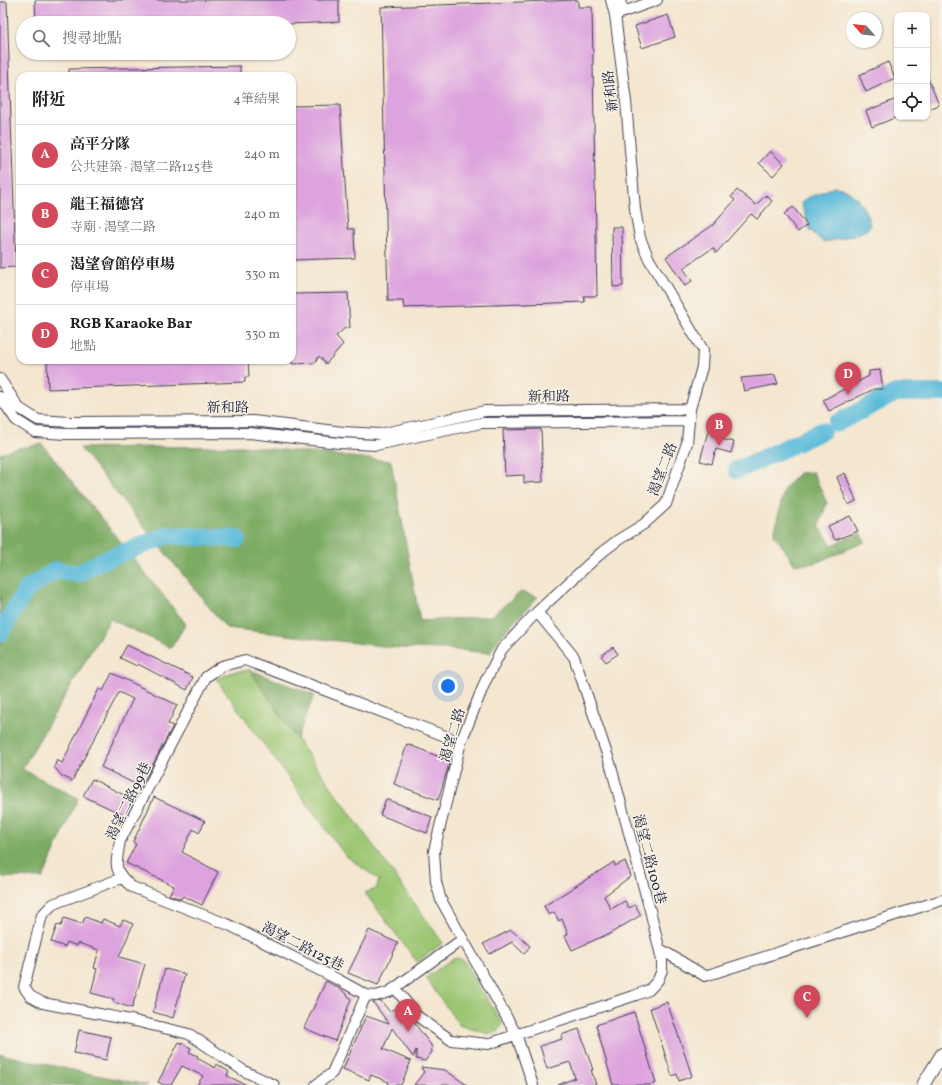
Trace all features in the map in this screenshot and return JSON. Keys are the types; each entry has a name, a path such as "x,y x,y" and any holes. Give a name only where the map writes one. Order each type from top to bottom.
{"street":[{"name":"新和路","path":"0,379 19,408 38,420 70,422 253,421 343,432 380,434 485,411 690,409 702,367 703,350 649,259 640,238 619,13 611,0"},
{"path":"620,0 619,13 657,0"},
{"name":"新和路","path":"0,397 16,420 34,432 66,434 249,433 339,444 376,445 481,423 689,421"},
{"name":"渴望二路","path":"533,1085 516,1034 441,900 436,882 434,851 461,742 485,682 502,650 537,612 601,553 618,540 644,524 666,504 687,443 690,409"},
{"name":"渴望二路100巷","path":"395,988 417,1016 451,1040 488,1044 636,996 649,990 658,980 662,970 660,949 610,764 574,657 537,612"},
{"name":"渴望二路99巷","path":"122,878 116,866 120,840 206,677 222,666 245,660 461,742"},
{"path":"122,878 53,904 42,915 24,987 30,996 42,1003 135,1021 189,1034 244,1071 274,1085"},
{"name":"渴望二路125巷","path":"122,878 132,887 230,925 366,995"},
{"path":"660,949 705,976 942,900"},
{"path":"316,1085 332,1073 366,995 376,996 395,988 463,939"},
{"path":"923,1085 942,1054"}],"green space":[{"path":"42,444 186,624 171,648 110,619 22,769 78,798 43,878 0,877 0,454 14,449"},
{"path":"243,446 391,461 420,621 491,616 521,592 538,597 499,638 490,653 447,649 399,648 226,628 80,448"},
{"path":"813,472 827,503 819,526 832,545 860,533 865,542 815,563 795,565 774,534 784,489 799,473"},
{"path":"250,670 297,739 443,943 417,962 365,893 376,889 379,880 345,855 216,679 233,672"},
{"path":"250,670 314,695 297,739"},
{"path":"458,958 463,960 502,1023 498,1032 488,1034 459,1025 426,978 452,959"},
{"path":"0,1054 86,1073 148,1085 0,1085"}],"water":[{"path":"834,187 847,191 858,200 866,213 870,227 867,230 855,235 823,242 811,231 801,203 805,199"}],"building":[{"path":"35,0 339,0 339,22 296,24 296,16 36,16"},
{"path":"578,0 578,7 592,7 597,296 584,296 585,302 404,308 403,301 388,301 381,7"},
{"path":"0,2 7,2 16,267 0,268"},
{"path":"668,15 675,37 642,48 635,26"},
{"path":"888,62 894,78 866,92 859,75"},
{"path":"240,66 240,72 69,72 69,69"},
{"path":"930,83 939,105 930,109"},
{"path":"894,100 894,118 872,127 866,111"},
{"path":"340,105 348,229 354,229 355,258 296,260 296,106"},
{"path":"770,151 784,164 773,176 759,163"},
{"path":"737,190 756,205 766,195 772,201 757,219 751,214 716,253 713,248 683,268 692,281 685,286 666,257 713,225 735,200 731,197"},
{"path":"793,207 807,225 798,232 784,214"},
{"path":"612,227 622,227 623,286 613,287"},
{"path":"348,293 350,328 345,328 336,336 343,344 326,364 319,356 315,363 296,364 296,294"},
{"path":"47,364 248,364 249,377 245,377 245,382 48,389"},
{"path":"880,370 883,389 874,389 829,411 823,400 869,376 869,371"},
{"path":"775,375 778,384 744,391 741,378"},
{"path":"541,429 543,482 524,483 524,475 505,476 503,430"},
{"path":"708,431 719,434 717,438 734,442 731,453 716,449 712,464 700,461"},
{"path":"845,473 856,501 848,505 837,477"},
{"path":"850,516 858,531 835,540 828,526"},
{"path":"127,645 193,677 187,690 138,664 137,666 120,658"},
{"path":"613,647 618,654 606,662 601,656"},
{"path":"112,673 177,705 168,724 173,726 141,787 101,767 133,699 119,692 72,781 62,776 54,767 57,760 62,763 99,689 103,691"},
{"path":"407,744 450,761 438,800 394,784"},
{"path":"92,779 134,800 126,816 83,796"},
{"path":"154,797 205,821 199,833 193,829 182,852 218,872 202,905 183,896 181,899 169,895 174,886 126,863 136,844 133,842"},
{"path":"386,799 432,817 427,833 380,815"},
{"path":"625,861 631,876 604,896 611,909 625,901 629,908 635,905 641,915 606,936 572,950 565,936 568,934 562,919 559,921 554,912 549,915 544,906 614,862 615,866"},
{"path":"85,917 101,923 103,919 120,926 123,920 133,924 119,957 145,964 132,1008 113,1002 114,999 91,993 97,969 94,968 99,950 78,943 77,946 67,942 65,947 51,942 57,925 61,926 64,918 82,924"},
{"path":"369,930 398,943 378,985 348,973"},
{"path":"511,930 530,946 524,954 512,942 490,954 483,944"},
{"path":"165,969 185,974 173,1018 153,1012"},
{"path":"326,981 342,990 351,999 335,1041 304,1028"},
{"path":"381,1001 390,1012 393,1009 398,1009 409,1016 431,1045 432,1052 425,1061 416,1059 416,1050 413,1057 392,1028 383,1049 411,1061 401,1085 388,1085 389,1082 371,1075 369,1080 343,1069 366,1016 389,1024 373,1002"},
{"path":"667,1002 692,1076 679,1081 677,1074 672,1076 650,1008"},
{"path":"634,1012 656,1083 650,1085 613,1085 596,1025"},
{"path":"579,1029 593,1070 591,1070 596,1085 558,1085 575,1078 570,1062 547,1069 540,1046 562,1039 561,1035"},
{"path":"79,1030 111,1037 106,1060 74,1053"},
{"path":"179,1042 191,1048 189,1052 198,1056 197,1058 215,1068 217,1064 229,1072 227,1076 247,1085 197,1085 203,1076 182,1066 171,1085 164,1085 158,1082"},
{"path":"421,1067 445,1070 467,1085 414,1085 424,1072"}],"waterway":[{"path":"837,423 896,393 942,393"},
{"path":"737,470 822,431"},
{"path":"0,633 27,589 56,570 78,574 99,562 168,535 237,539"}],"place":[{"name":"RGB Karaoke Bar","path":"848,395"},
{"name":"龍王福德宮","path":"719,446"},
{"name":"渴望會館停車場","path":"807,1018"},
{"name":"高平分隊","path":"408,1032"}]}
